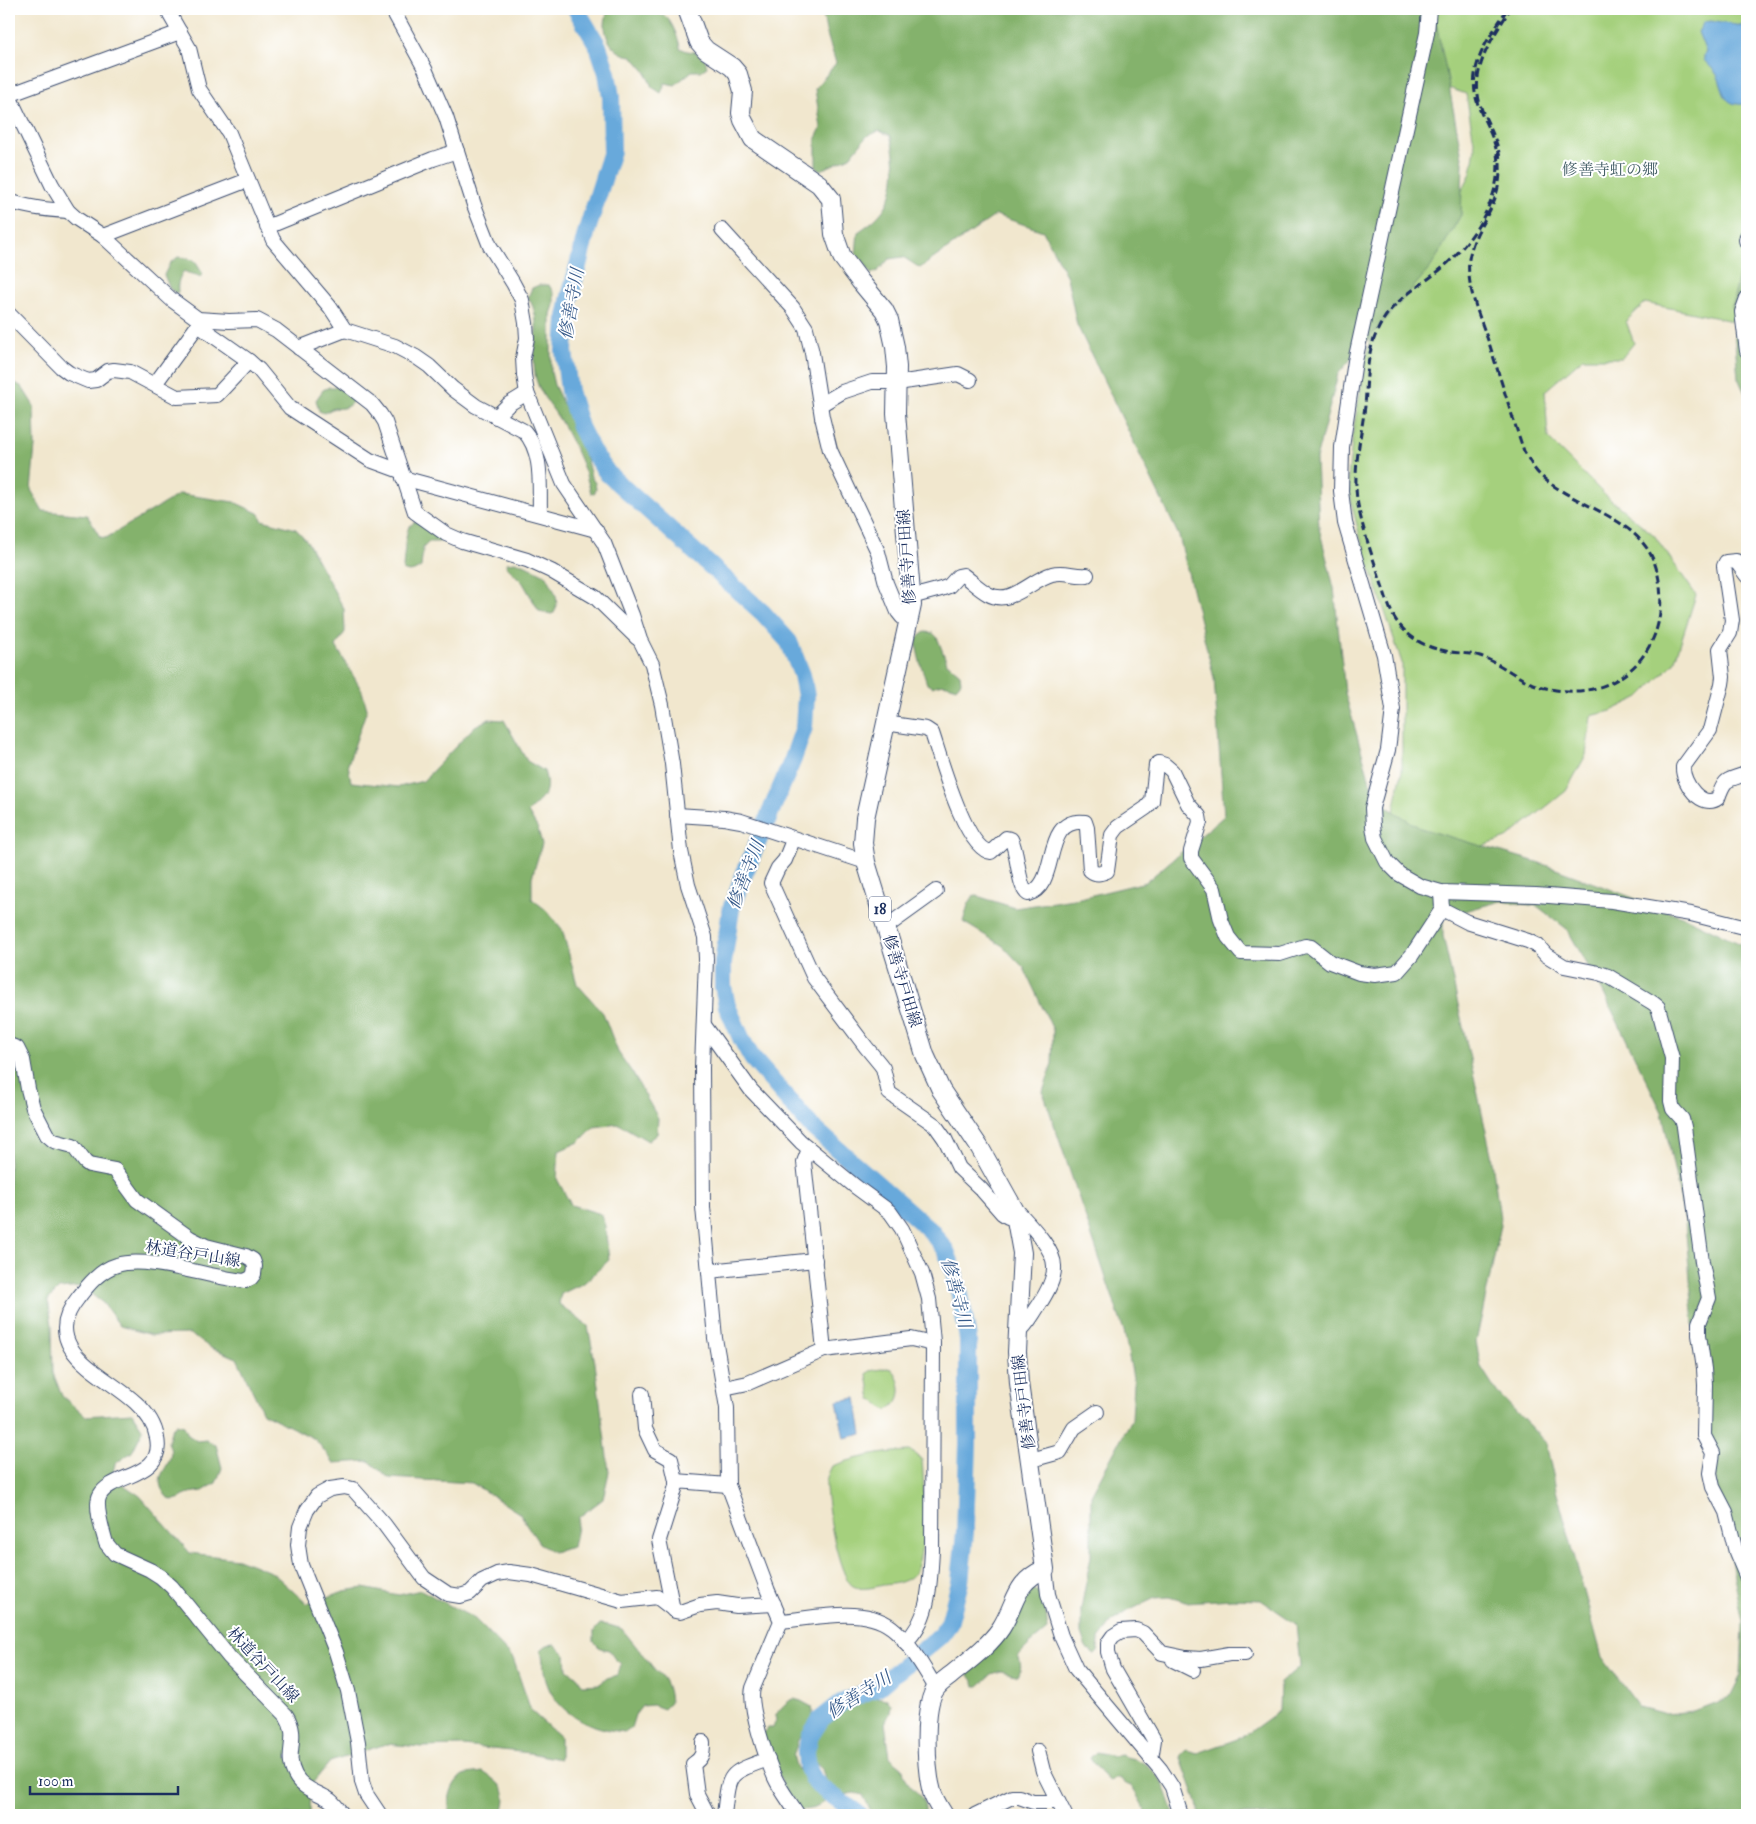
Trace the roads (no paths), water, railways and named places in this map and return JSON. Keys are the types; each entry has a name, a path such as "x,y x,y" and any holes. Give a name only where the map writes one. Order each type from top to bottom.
{"main road":[{"name":"修善寺戸田線","path":"687,9 699,42 713,56 738,74 742,91 741,113 754,139 819,184 831,199 834,234 842,257 890,320 895,347 896,413 911,597 909,620 862,831 866,862 925,1056 940,1090 980,1148 1014,1212 1022,1253 1017,1352 1019,1383 1045,1569"},
{"path":"944,1815 932,1793 927,1743 927,1711 934,1684 988,1642 1001,1628 1023,1583 1032,1574 1045,1569"}],"street":[{"path":"170,9 170,15 189,48 199,89 229,133 273,240 330,307 345,330"},
{"path":"392,9 432,85 490,246 522,300 527,338 523,358 527,393 564,484 604,543 640,640 652,664 662,705 672,764 678,835 684,868 705,937 703,1207 715,1338 724,1388 728,1428 728,1485 781,1621 751,1693 751,1699 768,1759 776,1779 796,1815"},
{"path":"1429,9 1427,33 1355,361 1342,447 1341,491 1345,523 1384,655 1393,709 1388,750 1372,808 1375,838 1386,862 1399,874 1420,886 1442,892 1536,895 1612,901 1691,914 1747,928"},
{"path":"180,32 9,96 52,185 68,211 86,226 103,236 172,300 249,361 259,370 290,408 370,460 401,474 596,530"},
{"path":"267,227 432,159 457,151"},
{"path":"103,236 248,180"},
{"path":"9,201 22,206 44,210 68,211"},
{"path":"722,230 793,308 806,328 827,439 835,463 878,552 886,582 898,612 909,620"},
{"path":"1747,236 1747,243"},
{"path":"1747,298 1742,312 1747,351"},
{"path":"9,314 69,373 88,381 96,380 114,370 130,372 177,397 217,395 249,361"},
{"path":"198,322 257,320 276,330 372,404 380,414 415,512 446,534 462,541 527,560 551,571 595,597 640,640"},
{"path":"154,384 198,322"},
{"path":"299,348 345,330 389,344 416,357 429,366 463,397 524,431 537,457 540,514"},
{"path":"820,405 842,392 872,382 897,382 958,374 970,380"},
{"path":"496,417 509,404 527,393"},
{"path":"1747,576 1736,561 1726,562 1724,566 1732,620 1730,633 1720,649 1722,684 1712,725 1683,767 1683,772 1687,783 1697,795 1708,802 1713,802 1718,798 1720,790 1726,781 1747,773"},
{"path":"911,597 946,587 960,575 963,575 987,594 998,597 1018,592 1051,574 1066,572 1080,576 1087,574"},
{"path":"885,723 926,729 932,733 958,812 969,832 978,844 988,852 997,848 1006,838 1012,839 1023,890 1028,894 1036,892 1044,882 1056,839 1070,824 1078,821 1085,822 1087,828 1090,870 1095,874 1107,871 1112,835 1118,827 1146,808 1152,801 1156,765 1159,763 1172,771 1188,804 1199,816 1200,822 1191,851 1191,858 1214,888 1221,920 1228,937 1241,953 1280,954 1306,946 1311,947 1330,962 1359,973 1375,975 1396,972 1412,955 1442,909 1442,892"},
{"path":"677,815 741,821 788,838 866,862"},
{"path":"788,838 789,853 770,883 814,978 883,1068 889,1093 935,1125 945,1139 959,1168 982,1189 1002,1213 1008,1217 1014,1212 1045,1244 1051,1254 1054,1267 1052,1279 1042,1300 1024,1328 1018,1332"},
{"path":"886,927 936,891"},
{"path":"1442,909 1467,922 1538,946 1546,955 1564,966 1608,976 1658,1007 1672,1058 1671,1101 1673,1110 1682,1119 1684,1127 1702,1262 1709,1298 1699,1323 1699,1329 1705,1386 1704,1436 1713,1453 1710,1473 1711,1482 1726,1512 1736,1552 1747,1578"},
{"path":"704,1025 751,1090 809,1149 890,1212 902,1228 922,1273 929,1299 933,1344 933,1502 930,1583 922,1618 906,1644"},
{"name":"林道谷戸山線","path":"9,1045 17,1048 23,1060 33,1108 47,1135 54,1141 73,1146 89,1165 115,1170 137,1200 190,1238 206,1246 246,1256 253,1260 255,1266 254,1274 251,1278 244,1281 137,1263 118,1264 104,1271 88,1285 74,1303 68,1313 65,1326 66,1336 70,1347 84,1364 137,1403 150,1421 158,1439 156,1458 147,1467 112,1485 100,1495 98,1502 99,1510 108,1548 115,1554 161,1577 181,1597 234,1663 286,1715 292,1724 294,1734 290,1752 291,1762 298,1781 331,1801 343,1815"},
{"path":"809,1149 804,1162 824,1350"},
{"path":"709,1270 815,1260"},
{"path":"724,1388 748,1383 824,1350 911,1339 933,1344"},
{"path":"642,1394 645,1429 655,1450 671,1458 676,1481 659,1540 673,1610"},
{"path":"1031,1460 1060,1452 1074,1428 1097,1412"},
{"path":"676,1481 683,1480 728,1485"},
{"path":"380,1815 366,1794 362,1782 358,1742 348,1691 336,1652 301,1564 298,1545 300,1527 306,1510 317,1496 330,1489 344,1487 353,1489 384,1524 424,1578 448,1594 460,1596 470,1593 482,1581 497,1574 509,1572 531,1575 622,1601 657,1597 673,1610 680,1612 700,1605 717,1603 737,1606 774,1604"},
{"path":"1045,1569 1048,1594 1061,1636 1076,1669 1161,1770 1172,1787 1181,1815"},
{"path":"781,1621 850,1615 870,1616 885,1622 897,1632 934,1684"},
{"path":"1151,1759 1154,1740 1113,1669 1108,1652 1108,1643 1113,1636 1121,1631 1136,1630 1143,1633 1156,1648 1193,1670"},
{"path":"1165,1654 1201,1659 1229,1654 1245,1654"},
{"path":"703,1742 704,1754 693,1764 697,1794 708,1815"},
{"path":"1038,1751 1043,1771 1065,1815"},
{"path":"724,1815 728,1784 731,1778 736,1772 768,1759"},
{"path":"975,1815 1012,1797 1019,1797 1033,1802 1058,1802"}],"water":[{"path":"1711,21 1747,27 1747,104 1734,103 1727,99 1718,76 1704,60 1706,52 1698,32 1704,22"},
{"path":"856,1398 862,1434 844,1438 837,1401"}],"waterway":[{"name":"修善寺川","path":"576,9 598,46 607,73 611,97 612,151 587,230 566,319 564,351 569,391 580,427 592,451 608,474 763,613 789,642 802,675 806,696 804,727 793,759 731,909 723,963 723,986 727,1006 752,1058 811,1126 930,1230 946,1251 961,1299 968,1339 968,1445 965,1532 960,1582 949,1624 940,1636 878,1687 841,1703 821,1719 810,1736 806,1751 807,1765 812,1778 819,1786 860,1815"}],"railway":[{"path":"1507,9 1481,53 1474,80 1477,100 1497,153 1498,168 1494,191 1480,223 1462,248 1441,269 1394,306 1386,315 1374,339 1368,364 1365,406 1357,464 1357,499 1365,532 1388,602 1395,619 1405,631 1418,641 1431,647 1488,659 1537,686 1573,691 1598,688 1619,678 1637,664 1650,645 1658,623 1661,598 1657,571 1650,553 1638,538 1608,516 1556,487 1541,476 1531,464 1524,451 1472,293 1469,270 1470,253 1480,227 1490,211 1495,198 1500,170 1500,156 1494,136 1482,110 1478,96 1478,82 1480,69 1489,44 1510,9"}],"park label":[{"name":"修善寺虹の郷","path":"1610,170"}]}
